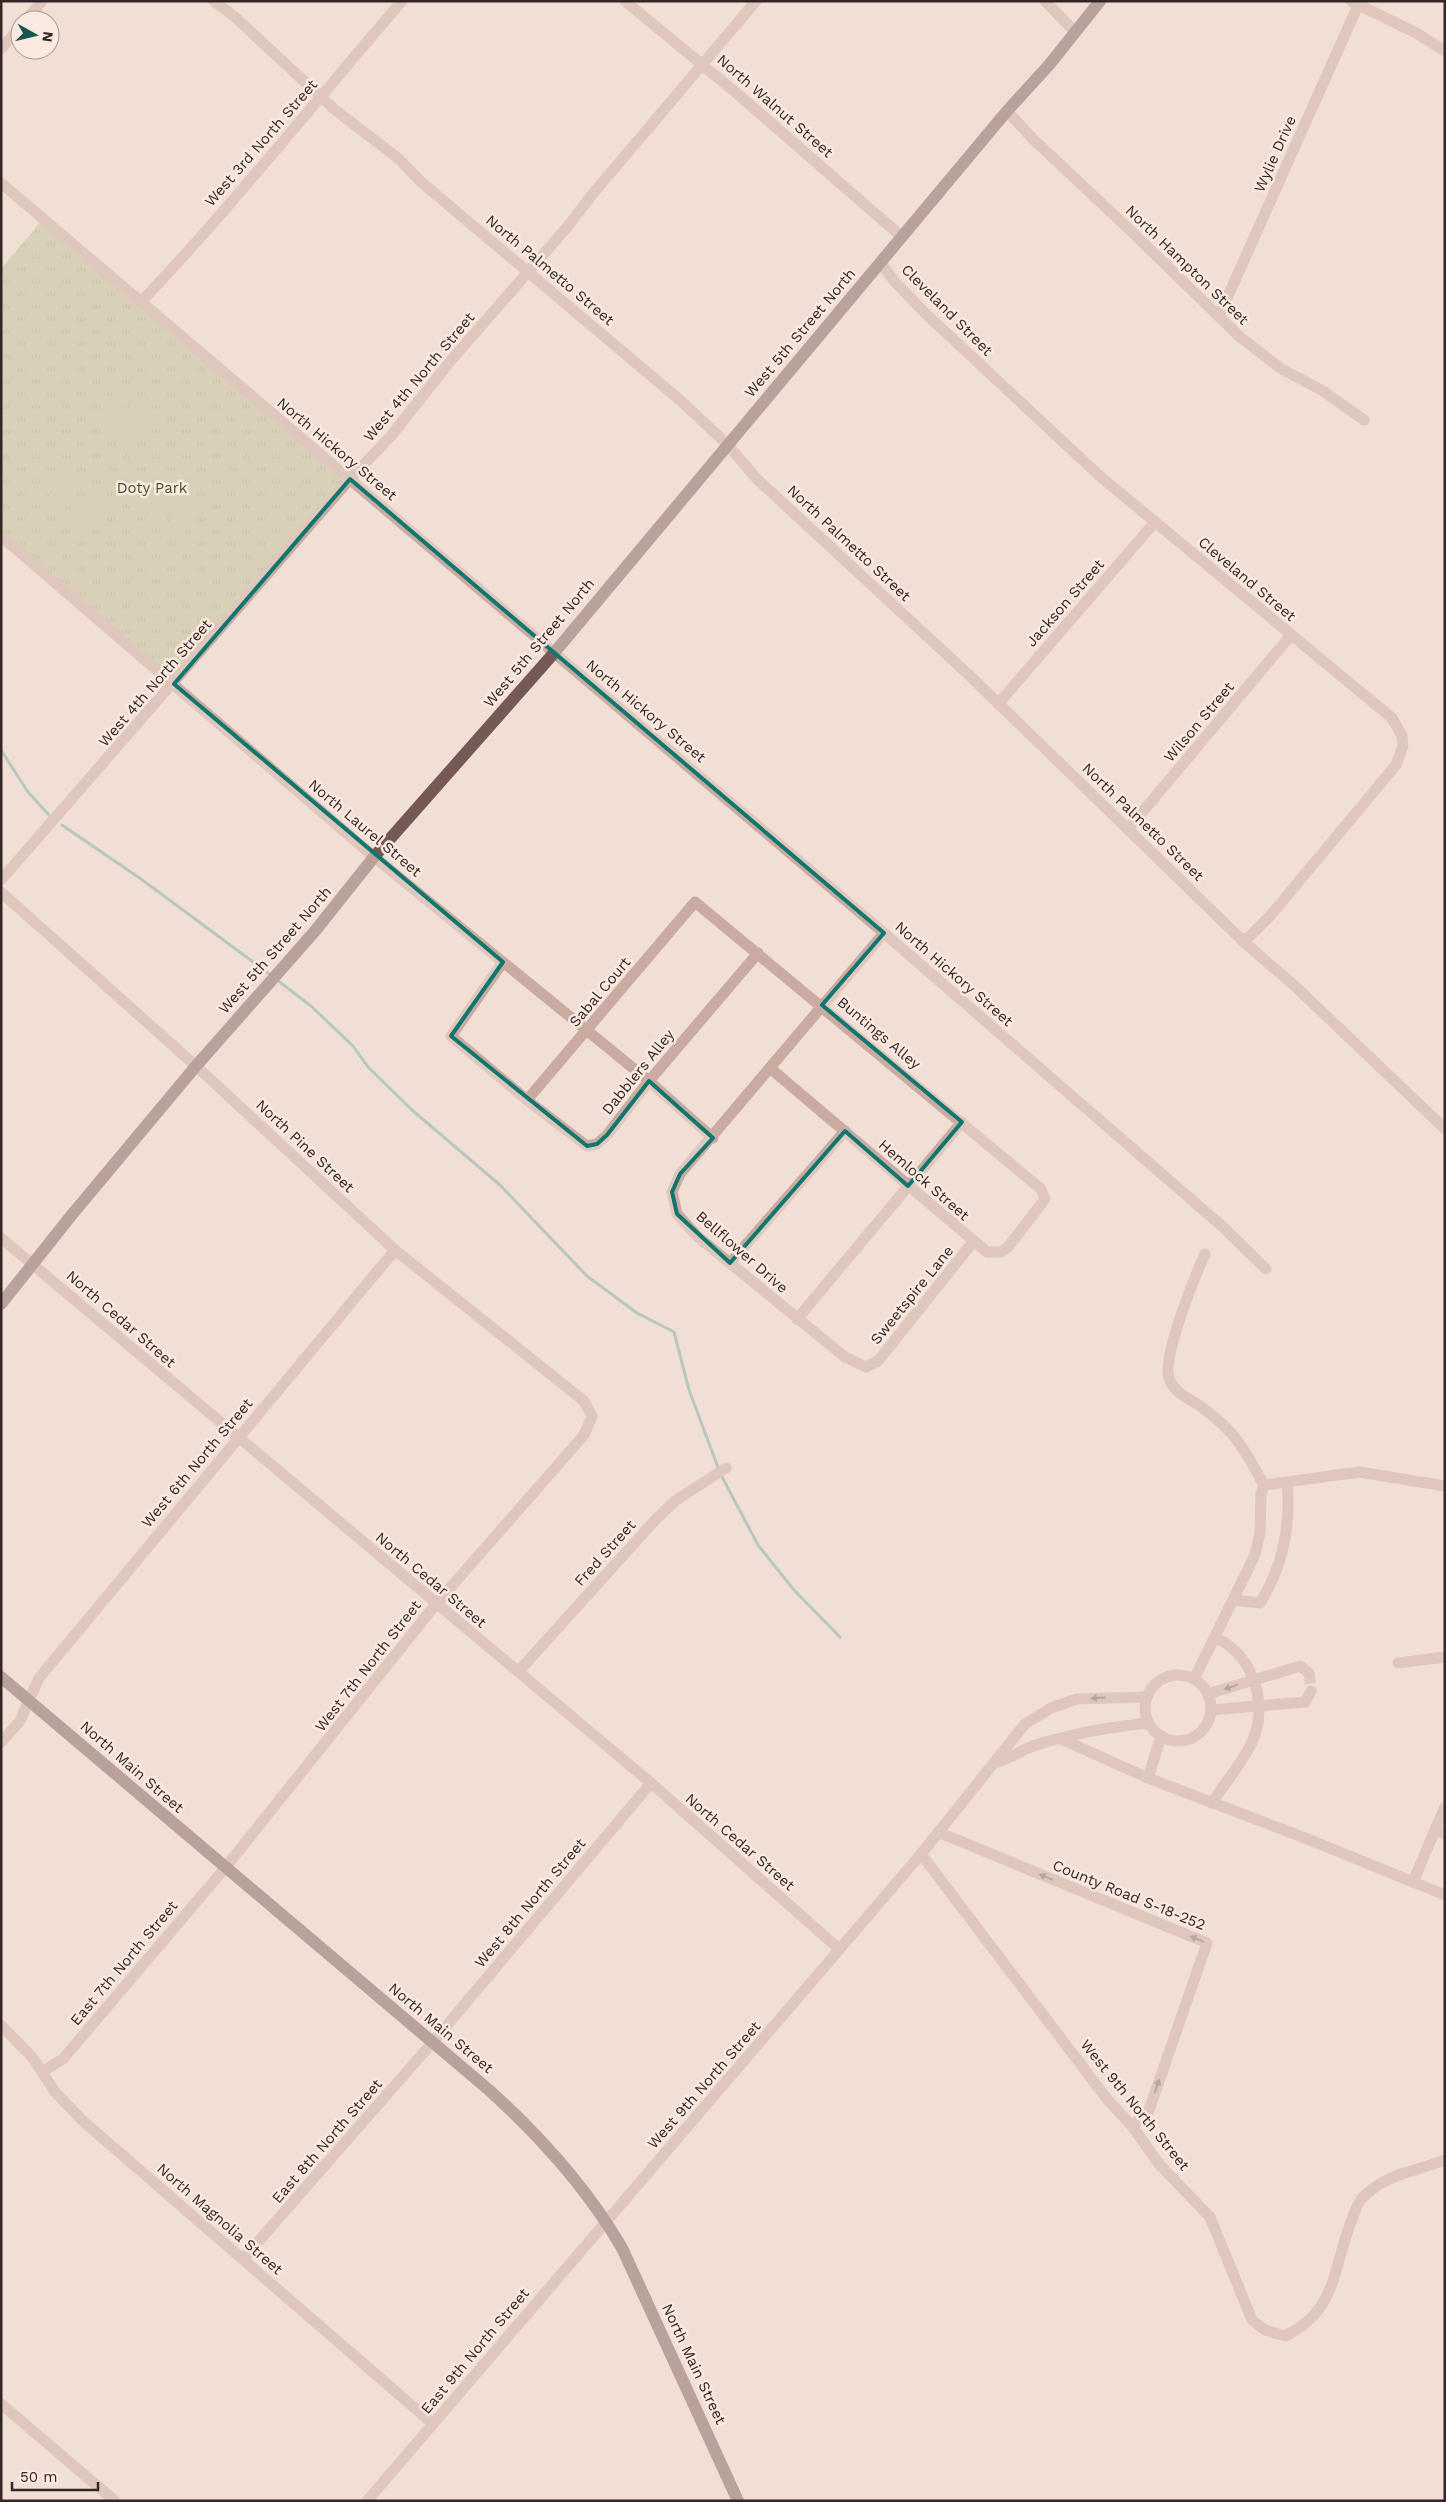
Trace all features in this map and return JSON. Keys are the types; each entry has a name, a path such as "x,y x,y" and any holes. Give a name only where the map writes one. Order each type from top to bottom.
{"main road":[{"name":"West 5th Street North","path":"1,1304 35,1264 70,1217 196,1066 316,931 374,857 554,653 1007,111 1049,65 1100,1"},
{"name":"North Main Street","path":"1,1677 518,2116 546,2146 606,2220 635,2273 738,2501"}],"street":[{"name":"North Palmetto Street","path":"214,1 235,17 322,98 399,159 420,180 529,271 727,444 757,479 1129,828 1244,942 1296,987 1444,1126"},
{"name":"West 3rd North Street","path":"141,302 322,98 363,45 402,1"},
{"name":"North Walnut Street","path":"624,1 704,65 902,237"},
{"name":"West 4th North Street","path":"1,880 174,684 350,479 391,436 448,364 704,65 756,1"},
{"path":"1045,1 1075,32"},
{"path":"1357,2 1418,34 1445,51"},
{"name":"Wylie Drive","path":"1220,316 1357,2"},
{"path":"1,50 10,39"},
{"name":"North Hampton Street","path":"1007,111 1033,139 1239,336 1280,368 1323,391 1364,420"},
{"name":"North Hickory Street","path":"1,183 884,934 1223,1227 1266,1268"},
{"name":"Cleveland Street","path":"881,263 895,282 926,315 1076,454 1155,522 1392,718 1402,736 1403,746 1396,765 1381,785 1270,916 1244,942"},
{"name":"Jackson Street","path":"998,704 1155,522"},
{"name":"North Laurel Street","path":"1,536 374,857 649,1081 713,1138"},
{"name":"Wilson Street","path":"1129,828 1292,635"},
{"name":"North Pine Street","path":"1,892 196,1066 395,1250 584,1401 592,1416"},
{"name":"Buntings Alley","path":"695,902 822,1005 1041,1189"},
{"name":"Sabal Court","path":"527,1100 695,902"},
{"name":"Bellflower Drive","path":"797,1319 698,1237 677,1214 672,1192 680,1174 713,1138 822,1005 884,934"},
{"name":"Dabblers Alley","path":"527,1100 587,1146 597,1144 607,1135 649,1081 758,953"},
{"path":"503,962 450,1036 527,1100"},
{"name":"Hemlock Street","path":"770,1068 987,1252 1001,1252 1008,1247 1046,1199 1041,1189"},
{"path":"797,1319 962,1122"},
{"path":"730,1264 845,1131"},
{"name":"North Cedar Street","path":"1,1238 35,1264 436,1604 651,1783 838,1948"},
{"name":"Sweetspire Lane","path":"797,1319 845,1357 866,1367 872,1365 878,1361 974,1242"},
{"name":"West 6th North Street","path":"1,1742 20,1721 30,1701 38,1678 395,1250"},
{"path":"1205,1254 1185,1301 1169,1362 1168,1377 1174,1387 1185,1397 1201,1407 1231,1433 1264,1485"},
{"name":"West 7th North Street","path":"225,1868 436,1604 584,1435 592,1416"},
{"name":"Fred Street","path":"518,1672 657,1518 675,1501 726,1468"},
{"path":"1264,1485 1359,1472 1445,1486"},
{"path":"1234,1600 1260,1603 1280,1564 1289,1502 1287,1482"},
{"path":"1194,1679 1216,1638 1255,1555 1260,1533 1261,1493 1264,1485"},
{"path":"1212,1803 1252,1743 1258,1725 1258,1696 1249,1668 1236,1650 1216,1638"},
{"path":"1398,1663 1445,1656 1445,1648"},
{"path":"1208,1694 1300,1666 1309,1673"},
{"path":"1177,1675 1194,1679 1206,1689 1208,1694 1211,1710 1203,1730 1195,1737 1184,1741 1174,1741 1161,1736 1148,1723 1145,1712 1147,1697 1157,1682 1166,1677 1177,1675"},
{"path":"1211,1710 1305,1702 1311,1692"},
{"name":"West 9th North Street","path":"606,2220 750,2055 838,1948 921,1854 1020,1730 1051,1708 1077,1699 1147,1697"},
{"name":"West 9th North Street","path":"994,1764 1006,1761 1031,1746 1107,1728 1148,1723"},
{"path":"1020,1730 1031,1746"},
{"path":"1148,1778 1161,1736"},
{"path":"1061,1739 1148,1778 1305,1838 1445,1896"},
{"name":"West 8th North Street","path":"432,2043 651,1783"},
{"path":"1413,1882 1440,1832 1445,1807"},
{"name":"County Road S-18-252","path":"938,1832 1206,1943 1148,2113 1132,2126"},
{"name":"West 9th North Street","path":"921,1854 1107,2099 1132,2126 1159,2164 1210,2217 1252,2320 1265,2330 1285,2336 1303,2328 1322,2308 1330,2290 1343,2242 1360,2199 1381,2182 1405,2171 1445,2160"},
{"name":"East 7th North Street","path":"42,2072 63,2059 225,1868"},
{"name":"North Magnolia Street","path":"1,2025 32,2057 55,2092 84,2121 432,2424"},
{"name":"East 8th North Street","path":"243,2259 432,2043"},
{"name":"East 9th North Street","path":"367,2501 606,2220"},
{"path":"1,2404 115,2501"}],"highlighted area":[{"path":"350,479 884,933 822,1005 962,1122 908,1186 845,1131 730,1263 677,1214 672,1192 680,1174 713,1138 649,1081 607,1135 597,1144 587,1146 451,1036 503,962 174,684"}],"green space":[{"name":"Doty Park","path":"43,219 350,479 174,684 1,536 1,269"},
{"path":"122,382 137,394 110,426 96,413"},
{"path":"146,402 161,414 134,446 120,433"},
{"path":"70,472 84,484 58,516 43,503"},
{"path":"167,476 182,488 155,520 141,507"},
{"path":"93,491 108,504 81,535 67,523"},
{"path":"191,496 206,509 179,540 165,527"}],"waterway":[{"path":"1,750 28,792 49,815"},
{"path":"62,825 141,879 272,976"},
{"path":"277,980 311,1006 353,1046 368,1067 412,1110 500,1185 587,1276 637,1313 674,1332 689,1390 719,1470"},
{"path":"721,1475 758,1545 794,1590 840,1637"}],"tunnel":[{"path":"1309,1673 1311,1691"}]}
